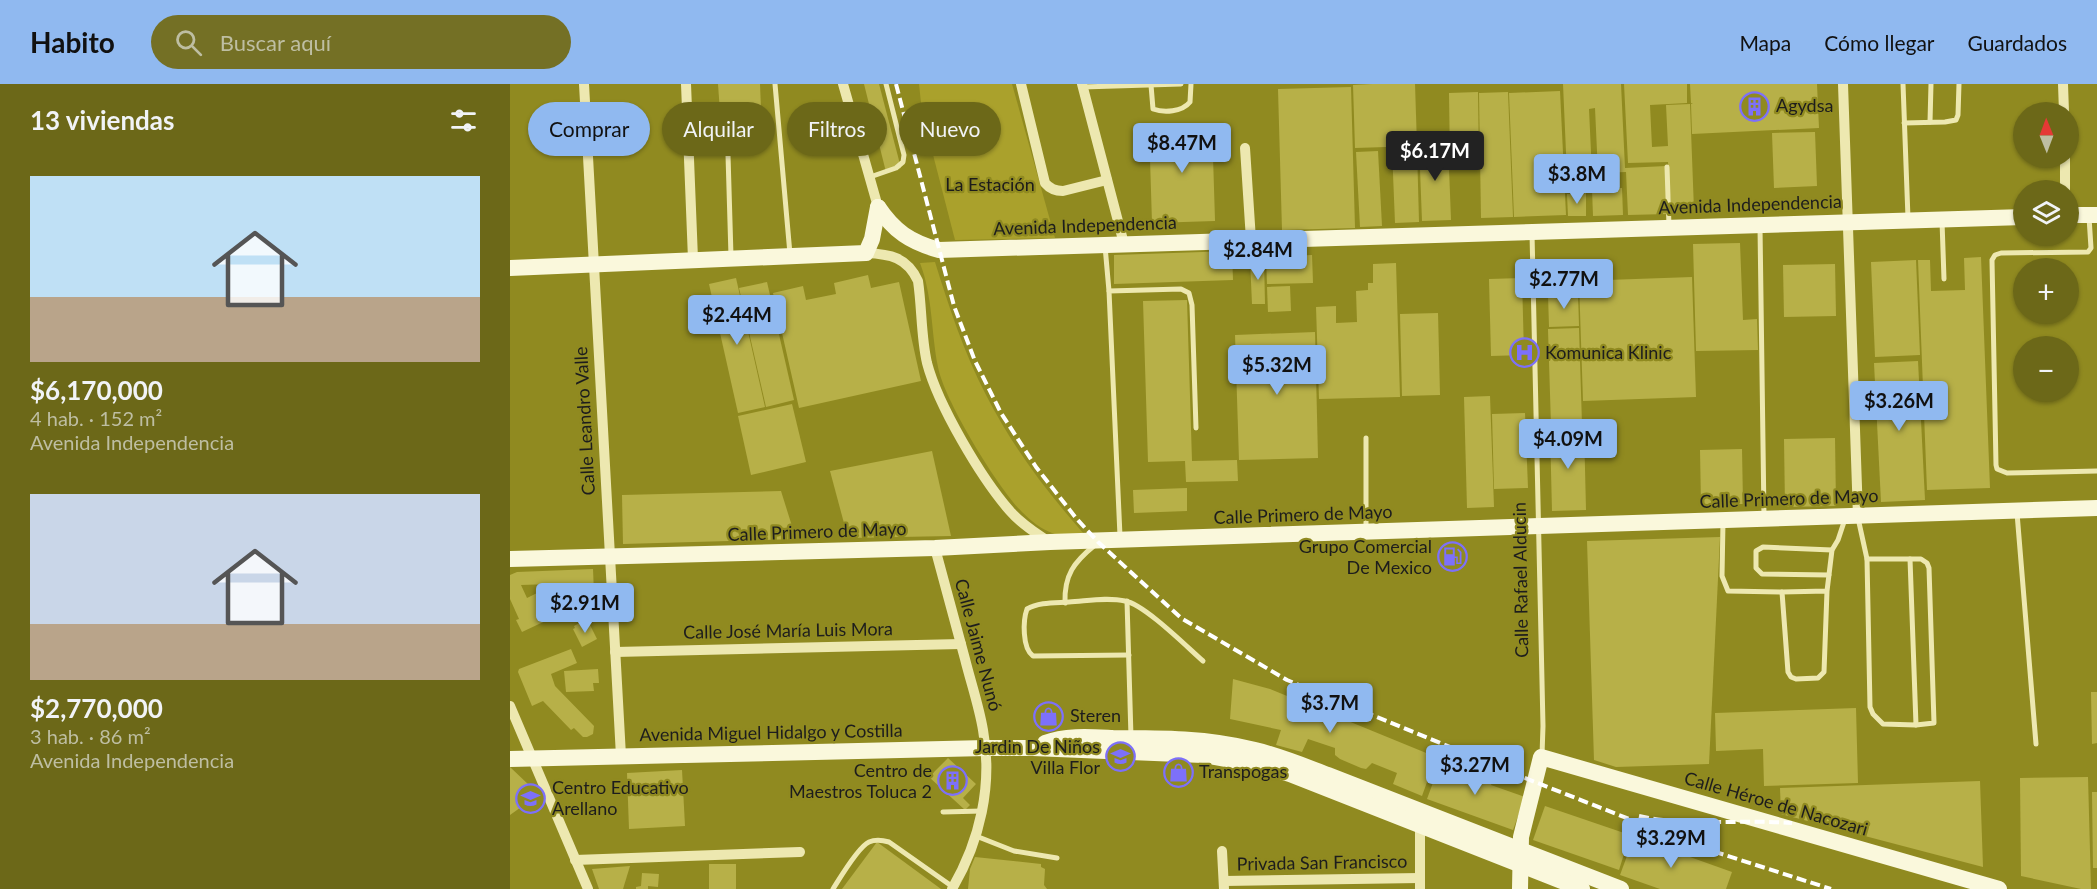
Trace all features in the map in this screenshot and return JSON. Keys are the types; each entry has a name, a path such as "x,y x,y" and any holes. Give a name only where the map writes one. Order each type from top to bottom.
{"main road":[{"path":"510,268 866,253 872,239 878,207"},
{"name":"Avenida Independencia","path":"878,207 889,223 899,232 915,242 939,250 2013,217"},
{"name":"Calle Primero de Mayo","path":"510,559 935,548 1050,542 2097,508"},
{"name":"Avenida Miguel Hidalgo y Costilla","path":"1033,748 1050,741 1067,738 1131,738 1198,740 1253,750 1287,759 1420,824"},
{"name":"Avenida Miguel Hidalgo y Costilla","path":"510,759 1033,748 1174,753 1236,760 1290,774 1420,824 1597,885 1621,889"},
{"name":"Calle Rafael Alducin","path":"1520,889 1520,857 1524,824 1541,757"},
{"name":"Calle Héroe de Nacozari","path":"1541,757 1999,889"},
{"name":"Avenida Miguel Hidalgo y Costilla","path":"1520,857 1582,889"}],"street":[{"name":"Calle Leandro Valle","path":"584,84 621,756"},
{"path":"686,84 693,259"},
{"path":"843,84 878,207"},
{"path":"1021,84 1045,183 1056,191 1063,191 1107,180"},
{"path":"1843,84 1848,222 1851,516"},
{"path":"2063,84 2064,102"},
{"path":"1082,85 1124,244"},
{"path":"1245,148 1251,240"},
{"path":"866,253 893,256 904,261 913,271 918,281 927,362 943,404 993,489 1011,512 1028,528 1050,542"},
{"name":"Calle Jaime Nunó","path":"935,548 978,708 986,748 983,810 976,836 953,888"},
{"name":"Calle José María Luis Mora","path":"615,651 961,644"},
{"path":"510,706 588,889"},
{"path":"1420,824 1420,884"},
{"path":"1222,851 1224,885"},
{"path":"575,860 800,852"},
{"name":"Privada San Francisco","path":"1224,885 1420,884"}],"lane":[{"path":"775,84 790,256"},
{"path":"870,177 896,168 903,162 904,155 886,84"},
{"path":"1082,85 1180,84"},
{"path":"1151,85 1153,109 1176,110 1185,108 1190,102 1191,84"},
{"path":"1903,84 1908,220"},
{"path":"1930,122 1931,84"},
{"path":"1904,123 1956,120 1959,84"},
{"path":"728,156 731,258"},
{"path":"1667,167 1669,228"},
{"path":"2093,215 2091,248 2088,252 2001,253 1995,255 1992,260 1997,470 2007,473 2097,471"},
{"path":"1942,219 1944,279"},
{"path":"1760,225 1764,519"},
{"name":"Calle Rafael Alducin","path":"1532,232 1544,726 1541,757"},
{"path":"1105,244 1120,541"},
{"path":"1109,291 1181,289 1189,293 1192,305 1196,428"},
{"path":"1366,438 1366,533"},
{"path":"2016,511 2036,744"},
{"path":"1782,592 1788,672 1796,679 1818,678 1824,672 1827,591 1832,550 1851,516"},
{"path":"1851,516 1867,559 1870,707 1873,714 1883,724 1934,723 1929,568 1924,560 1867,559"},
{"path":"1723,521 1722,576 1728,591 1827,591"},
{"path":"1065,603 1066,582 1070,571 1081,556 1098,542"},
{"path":"1829,574 1762,574 1756,568 1756,551 1763,547 1832,550"},
{"path":"1910,559 1916,725"},
{"path":"1127,601 1131,738"},
{"path":"1129,655 1038,656 1029,653 1026,645 1027,609 1036,605 1127,601 1151,617 1203,661"},
{"path":"943,812 983,810"},
{"path":"976,836 1014,851 1057,858"},
{"path":"833,889 862,848 871,842 883,840 953,888"}],"green space":[{"name":"La Estación","path":"919,84 1012,84 1055,238 955,240 933,156 1001,156 1001,102 921,102"},
{"path":"935,262 964,346 996,414 1030,468 1084,534 1056,534 1040,527 1025,515 1000,484 973,443 950,400 938,367 930,302 920,263"}],"building":[{"path":"718,84 760,84 761,102 719,102"},
{"path":"864,84 879,84 884,102 868,102"},
{"path":"1415,84 1417,146 1355,148 1353,85"},
{"path":"1563,84 1621,84 1625,168 1666,166 1668,214 1628,215 1626,172 1598,173 1595,108 1589,109 1592,174 1567,175"},
{"path":"1624,84 1687,84 1687,103 1650,105 1652,147 1668,146 1666,105 1690,104 1694,210 1671,211 1668,162 1628,163"},
{"name":"Agydsa","path":"1690,84 1817,84 1819,128 1692,134 1691,104 1693,104 1691,103"},
{"path":"1351,87 1355,228 1282,230 1278,89"},
{"path":"1560,91 1566,215 1514,217 1509,93"},
{"path":"1478,92 1479,161 1450,161 1449,93"},
{"path":"1508,92 1513,217 1481,218 1479,93"},
{"path":"887,115 901,168 886,172 882,156 887,156"},
{"path":"1212,125 1215,221 1152,223 1149,127"},
{"path":"1815,132 1817,186 1774,188 1772,133"},
{"path":"1448,142 1451,220 1422,221 1419,143"},
{"path":"1417,148 1419,222 1395,223 1392,149"},
{"path":"1378,151 1382,226 1360,227 1356,152"},
{"path":"1622,188 1623,215 1593,216 1592,189"},
{"path":"1586,193 1586,216 1568,216 1567,194"},
{"path":"1740,243 1743,320 1757,319 1758,350 1696,351 1693,244"},
{"path":"1232,251 1233,280 1114,284 1114,255"},
{"path":"1312,255 1313,283 1267,284 1266,257"},
{"path":"1981,257 1990,488 1927,490 1918,260 1930,260 1931,291 1965,290 1964,258"},
{"path":"1250,259 1264,259 1265,304 1252,304"},
{"path":"1916,260 1920,355 1875,357 1871,262"},
{"path":"1396,263 1400,397 1319,399 1316,307 1336,306 1336,323 1357,322 1356,291 1368,290 1368,283 1373,283 1373,264"},
{"path":"1835,264 1836,316 1784,317 1783,265"},
{"path":"868,275 871,288 899,282 921,381 799,408 773,293 803,286 806,300 836,294 834,283"},
{"path":"1692,277 1696,397 1583,401 1579,281"},
{"path":"736,278 765,407 738,413 709,284"},
{"path":"1522,278 1524,355 1491,356 1489,279"},
{"path":"767,282 794,400 766,407 739,288"},
{"path":"1290,286 1291,311 1268,312 1267,287"},
{"path":"1578,294 1579,326 1549,327 1548,295"},
{"path":"1187,300 1192,461 1237,460 1238,481 1186,482 1185,461 1148,462 1143,301"},
{"path":"1438,313 1440,395 1402,396 1400,314"},
{"path":"1579,328 1582,425 1551,426 1548,329"},
{"path":"1315,332 1318,458 1239,460 1235,335"},
{"path":"1918,361 1925,500 1881,502 1874,363"},
{"path":"1490,396 1494,507 1467,508 1464,397"},
{"path":"792,404 806,462 751,475 738,416"},
{"path":"1525,413 1528,488 1494,489 1492,414"},
{"path":"1584,428 1586,510 1552,511 1550,429"},
{"path":"1835,438 1836,506 1785,507 1784,439"},
{"path":"1742,449 1743,504 1701,504 1700,450"},
{"path":"932,451 951,536 848,538 830,471"},
{"path":"1187,488 1187,511 1134,513 1133,490"},
{"path":"781,491 796,539 623,544 622,495"},
{"path":"1720,537 1709,764 1616,767 1594,760 1587,541"},
{"path":"593,569 595,617 577,618 577,599 584,599 583,583 521,585 527,598 537,593 541,601 565,591 573,608 522,632 510,599 510,575 517,572"},
{"path":"583,621 585,624 589,623 597,639 582,647 573,629"},
{"path":"571,649 577,663 551,674 555,686 594,726 593,734 587,737 583,737 574,728 571,730 543,701 532,706 518,672 519,669"},
{"path":"598,669 599,683 593,683 594,691 566,692 564,671"},
{"path":"1233,679 1270,689 1436,757 1422,796 1393,784 1397,773 1372,763 1366,769 1361,768 1340,759 1335,755 1335,748 1308,739 1302,752 1276,745 1281,730 1230,719"},
{"path":"2091,692 2097,692 2097,743 2092,744"},
{"path":"1856,708 1858,783 1764,786 1763,749 1716,751 1715,713"},
{"name":"Centro de Maestros Toluca 2","path":"948,758 976,784 963,798 970,805 965,810 929,777"},
{"path":"1441,761 1493,780 1491,785 1525,797 1513,830 1427,799"},
{"path":"510,767 530,786 524,805 510,815"},
{"path":"682,770 685,826 629,829 627,773"},
{"path":"2088,777 2091,889 2081,889 2021,876 2020,778"},
{"path":"1980,781 1983,867 1781,814 1780,788"},
{"path":"2092,792 2097,792 2097,868 2093,868"},
{"path":"1545,806 1630,835 1619,870 1533,840"},
{"path":"1634,837 1732,872 1726,889 1660,889 1620,875"},
{"path":"877,842 941,889 842,889"},
{"path":"975,857 1041,864 1041,867 1045,869 1044,885 1047,889 968,889 970,869"},
{"path":"709,864 736,864 736,889 709,889"},
{"path":"630,866 623,889 599,889 592,869"},
{"path":"642,873 659,874 658,887 648,886 648,889 636,889 641,886"}],"railway":[{"path":"896,84 954,306 975,361 1001,413 1036,467 1076,518 1098,542 1181,618 1287,680 1703,848 1831,889"},
{"path":"1639,816 1696,822 1792,823"}],"place":[{"name":"Agydsa","path":"1755,106"},
{"name":"Komunica Klinic","path":"1524,353"},
{"name":"Grupo Comercial De Mexico","path":"1453,557"},
{"name":"Steren","path":"1049,716"},
{"name":"Jardin De Niños Villa Flor","path":"1121,757"},
{"name":"Transpogas","path":"1178,772"},
{"name":"Centro de Maestros Toluca 2","path":"953,781"},
{"name":"Centro Educativo Arellano","path":"531,798"}]}
